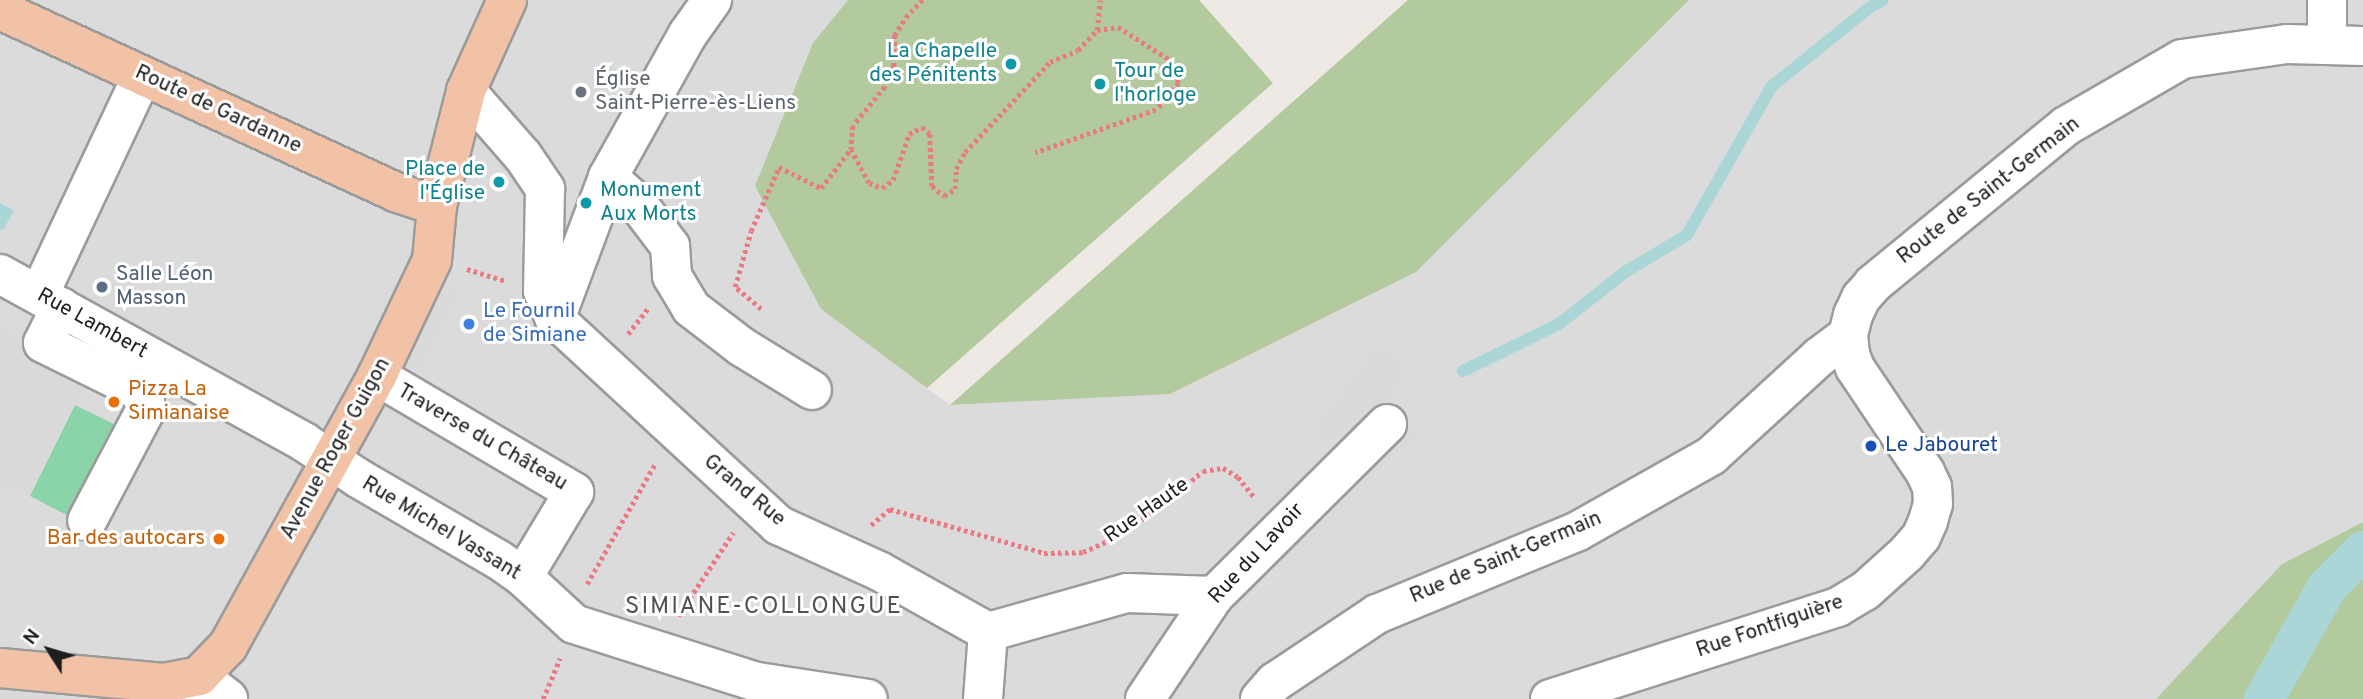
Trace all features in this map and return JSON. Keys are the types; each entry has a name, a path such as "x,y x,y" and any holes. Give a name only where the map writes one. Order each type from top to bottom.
{"main road":[{"name":"Avenue Roger Guigon","path":"205,691 215,662 241,626 330,457 377,376 432,260 437,206 466,91 507,0"},
{"name":"Route de Gardanne","path":"0,10 395,192 437,206"},
{"path":"0,668 142,682 183,681 205,691"}],"street":[{"path":"549,305 608,177 688,34 712,0"},
{"path":"2327,0 2345,46"},
{"name":"Route de Saint-Germain","path":"1848,335 1857,307 1873,284 2066,127 2182,59 2287,44 2345,46"},
{"path":"87,521 145,411 145,400 136,389 43,342 50,301 142,76"},
{"path":"466,91 523,156 545,189 549,305"},
{"path":"608,177 638,204 670,246 672,276 691,308 734,341 812,390"},
{"name":"Rue Lambert","path":"0,274 330,457"},
{"name":"Grand Rue","path":"549,305 609,371 754,500 778,525 853,560 988,632"},
{"name":"Rue Fontfiguière","path":"1550,699 1838,607 1886,574 1921,537 1933,504 1932,487 1925,471 1855,368 1848,335"},
{"name":"Rue de Saint-Germain","path":"1260,699 1275,682 1377,614 1578,531 1711,456 1819,357 1848,335"},
{"name":"Traverse du Château","path":"377,376 574,492 523,576"},
{"name":"Rue du Lavoir","path":"1145,699 1214,596 1387,424"},
{"name":"Rue Michel Vassant","path":"330,457 358,478 523,576 574,624 757,682 868,699"},
{"path":"983,699 988,632 1127,593 1214,596"}],"path":[{"path":"734,341 760,333 767,314 735,287 751,231 779,167 821,188 851,149 853,126 885,87 894,67 895,35 922,0"},
{"path":"851,149 869,183 882,188 893,180 909,134 922,127 930,134 932,186 944,196 955,188 956,169 965,152 1004,114 1034,76 1050,62 1078,50 1097,30 1100,0"},
{"path":"1035,153 1156,110 1179,83 1170,60 1118,27 1097,30"},
{"path":"432,260 549,305"},
{"path":"609,371 626,336 672,276"},
{"path":"574,624 577,601 674,431"},
{"name":"Rue Haute","path":"853,560 873,521 890,509 1044,553 1083,552 1119,536 1203,471 1223,468 1238,477 1280,528"},
{"path":"657,649 754,500"}],"shaded area":[{"path":"0,0 848,0 813,44 821,309 950,405 1170,394 1416,272 1689,0 2363,0 2363,522 2282,564 2156,699 0,699"},
{"path":"441,278 463,289 415,383 394,373"},
{"path":"0,325 88,378 29,496 0,485"},
{"path":"1378,346 1407,370 1385,404 1418,435 1295,551 1266,503 1333,453 1312,431"},
{"path":"0,691 67,699 0,699"}],"green space":[{"path":"848,0 1199,0 1273,83 927,388 821,309 755,186 813,43"},
{"path":"1408,0 1689,0 1416,272 1170,394 950,405"},
{"path":"75,405 122,428 76,520 30,496"},
{"path":"2363,522 2363,699 2156,699 2282,564"}],"water":[{"path":"0,203 14,211 3,230 0,229"}],"waterway":[{"path":"1463,371 1559,324 1625,272 1687,235 1771,87 1869,8 1883,0"},
{"path":"2264,699 2327,587 2363,551"}],"place":[{"name":"La Chapelle des Pénitents","path":"1011,64"},
{"name":"Tour de l'horloge","path":"1100,84"},
{"name":"Église Saint-Pierre-ès-Liens","path":"581,92"},
{"name":"Place de l'Église","path":"499,182"},
{"name":"Monument Aux Morts","path":"586,203"},
{"name":"Salle Léon Masson","path":"102,287"},
{"name":"Le Fournil de Simiane","path":"469,324"},
{"name":"Pizza La Simianaise","path":"114,402"},
{"name":"Le Jabouret","path":"1871,446"},
{"name":"Bar des autocars","path":"219,539"}],"district":[{"name":"SIMIANE-COLLONGUE","path":"764,608"}]}
